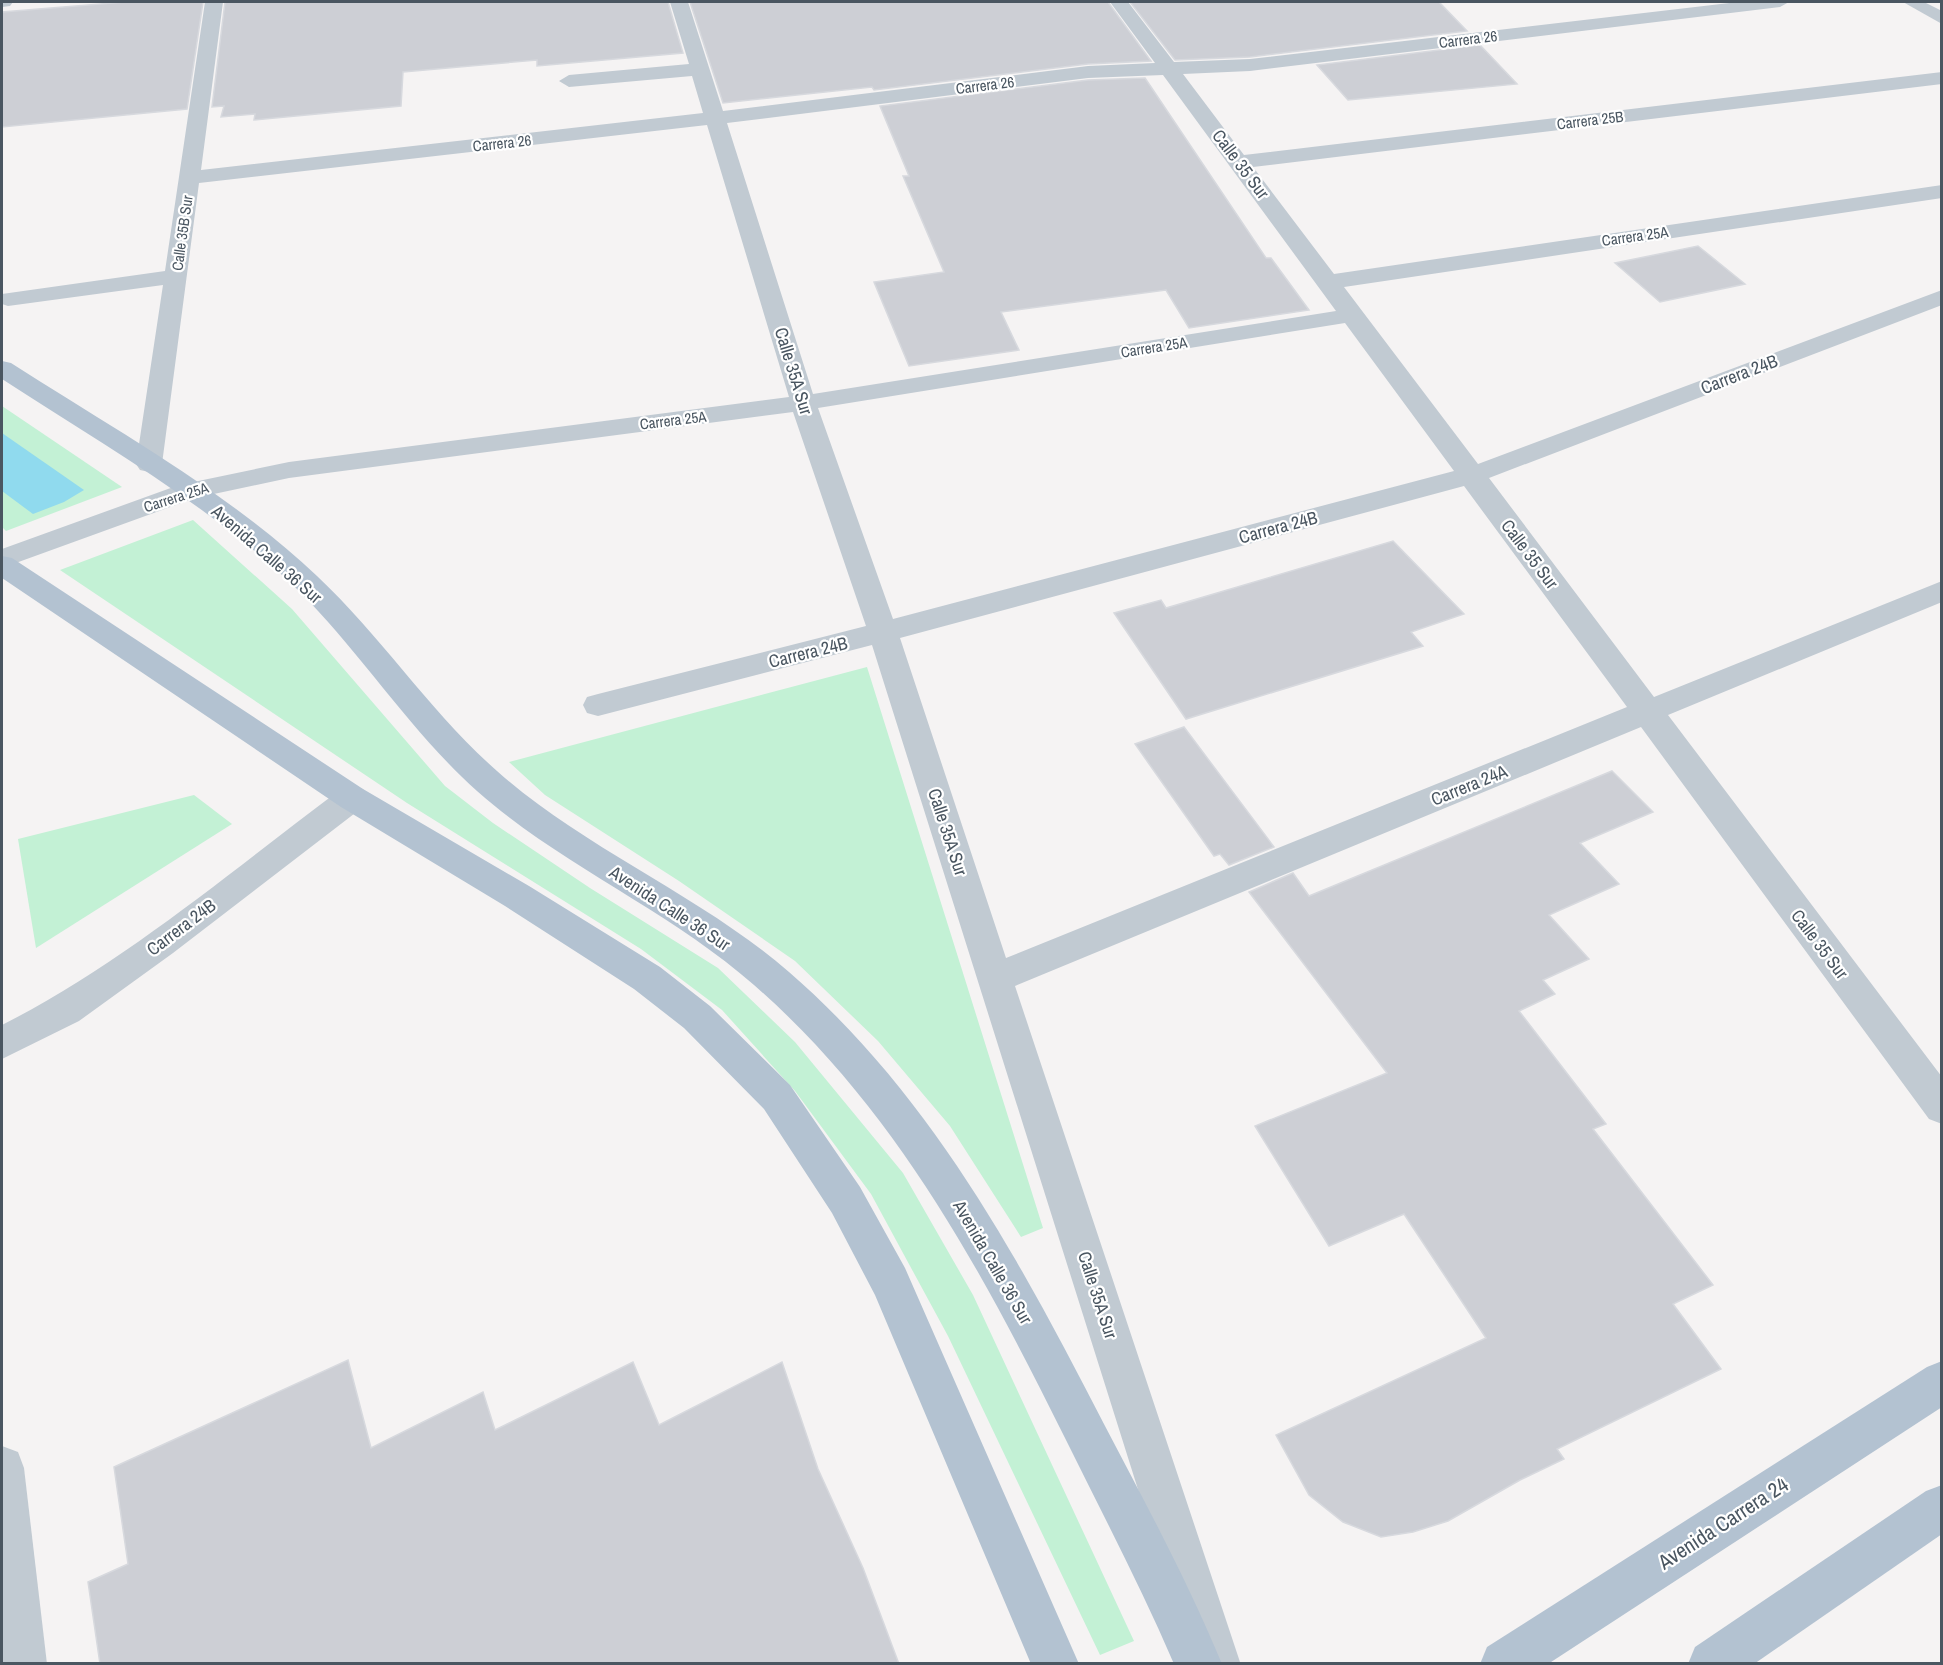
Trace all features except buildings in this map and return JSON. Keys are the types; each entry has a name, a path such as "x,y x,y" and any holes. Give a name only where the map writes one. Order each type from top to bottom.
{"main road":[{"name":"Avenida Calle 36 Sur","path":"2,368 226,515 308,584 431,726 485,780 536,820 693,918 744,957 806,1010 887,1096 953,1193 1018,1304 1164,1587 1198,1664"},
{"path":"2,565 352,798 517,896 647,978 697,1017 777,1097 846,1200 890,1282 1055,1664"},
{"name":"Avenida Carrera 24","path":"1504,1664 1941,1382"},
{"path":"1712,1664 1941,1508"}],"street":[{"name":"Calle 35B Sur","path":"148,464 214,2"},
{"name":"Calle 35A Sur","path":"680,2 803,403 883,632 1217,1664"},
{"name":"Calle 35 Sur","path":"1119,2 1941,1107"},
{"name":"Carrera 26","path":"190,178 717,118 1088,72 1250,65 1780,2"},
{"path":"1912,2 1941,19"},
{"path":"569,81 701,69"},
{"name":"Carrera 25B","path":"1239,162 1941,78"},
{"name":"Carrera 25A","path":"1328,282 1941,191"},
{"path":"8,299 176,276"},
{"name":"Carrera 24B","path":"598,705 1472,476 1941,297"},
{"name":"Carrera 25A","path":"2,559 189,491 289,470 803,403 1354,315"},
{"name":"Carrera 24A","path":"996,978 1941,591"},
{"name":"Carrera 24B","path":"2,1043 75,1003 170,936 352,798"},
{"path":"2,1468 15,1643"}],"green space":[{"path":"2,406 122,487 6,531 2,527"},
{"path":"193,520 292,609 445,786 493,823 590,888 718,968 795,1042 903,1173 973,1295 1134,1641 1100,1655 948,1336 871,1194 795,1091 722,1010 641,949 407,803 60,570"},
{"path":"867,667 1043,1228 1021,1237 950,1126 878,1041 795,961 679,881 545,795 509,762"},
{"path":"194,795 232,824 36,948 18,839"}],"water":[{"path":"2,433 84,490 64,502 33,514 2,491"}]}
